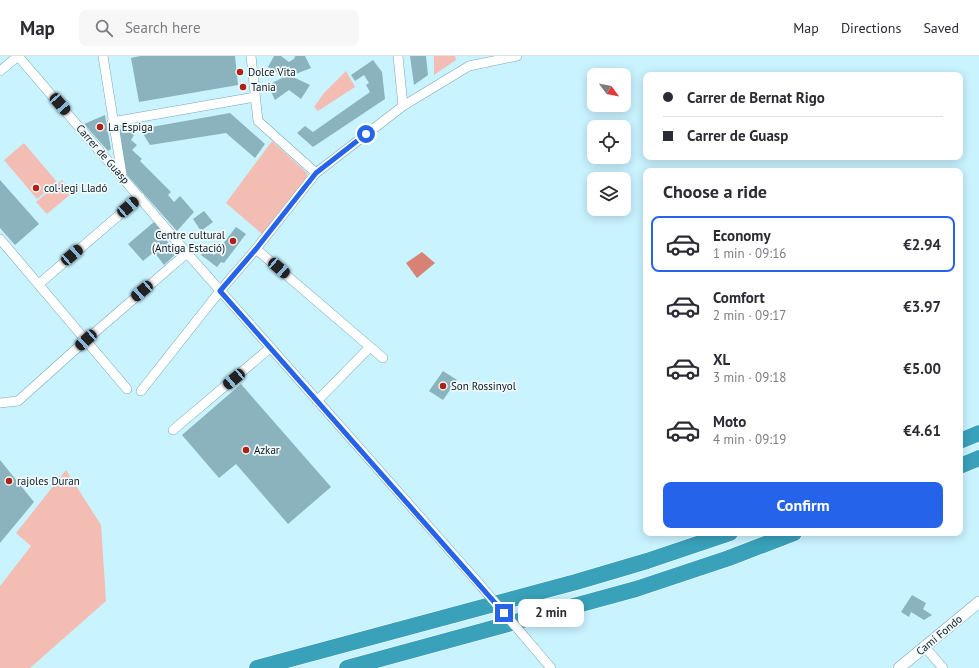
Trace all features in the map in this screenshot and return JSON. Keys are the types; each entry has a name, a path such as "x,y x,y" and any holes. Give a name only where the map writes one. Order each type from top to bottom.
{"highway":[{"path":"963,440 979,433"},
{"path":"963,465 979,458"},
{"path":"257,668 576,582 675,552 721,536"},
{"path":"346,668 636,589 730,558 786,536"}],"street":[{"path":"0,71 18,56"},
{"name":"Carrer de Guasp","path":"18,56 220,291 475,579 551,668"},
{"path":"103,56 112,122 122,176"},
{"path":"251,56 258,121 316,173"},
{"path":"398,56 403,106"},
{"path":"141,391 316,173 403,106 469,66 517,56"},
{"path":"112,122 255,97"},
{"path":"39,284 140,197"},
{"path":"0,239 127,389"},
{"path":"256,249 383,358"},
{"path":"0,403 18,401 187,253"},
{"path":"317,401 370,347"},
{"path":"173,430 270,348"},
{"name":"Camí Fondo","path":"899,668 979,602"},
{"path":"925,647 943,668"}],"shaded area":[{"path":"434,56 455,56 456,60 434,75"},
{"path":"346,71 355,87 318,111 314,107 324,93"},
{"path":"272,141 307,173 307,177 262,234 226,203"},
{"path":"24,143 57,182 37,199 4,160"},
{"path":"62,180 72,193 47,214 36,202"},
{"path":"422,252 435,263 417,278 406,263"},
{"path":"66,470 101,525 106,601 30,668 0,668 0,586 31,546 16,533"}],"building":[{"path":"140,56 235,56 238,85 139,102 131,58"},
{"path":"274,56 281,56 289,62 296,56 305,56 311,68 293,75 293,77 310,85 301,99 289,90 275,100 268,85 284,76 268,67"},
{"path":"410,56 426,56 428,75 414,85"},
{"path":"373,60 382,72 385,99 313,147 297,133 305,126 313,132 370,92 366,85 369,83 364,75 355,81 351,75"},
{"path":"230,113 265,144 255,158 226,133 150,145 140,129"},
{"path":"105,115 111,149 108,151 84,124"},
{"path":"128,128 134,135 131,140 137,145 132,150 142,159 140,161 171,192 168,195 174,202 180,196 194,212 177,231 127,175 118,129"},
{"path":"0,180 39,224 15,245 0,228"},
{"path":"204,211 213,222 201,231 193,219"},
{"path":"154,222 169,239 167,241 177,253 164,265 154,252 143,261 128,244"},
{"name":"Centre cultural (Antiga Estació)","path":"236,227 246,234 224,263 221,262 217,267 201,255 205,249 214,255"},
{"name":"Son Rossinyol","path":"443,371 457,380 443,400 429,391"},
{"name":"Azkar","path":"241,384 331,487 288,524 236,464 219,478 182,435"},
{"name":"rajoles Duran","path":"0,460 34,502 0,543"},
{"path":"912,595 926,603 923,609 932,615 924,620 911,612 909,617 901,612"}],"place":[{"name":"Dolce Vita","path":"240,72"},
{"name":"Tania","path":"243,87"},
{"name":"La Espiga","path":"100,127"},
{"name":"col·legi Lladó","path":"36,188"},
{"name":"Centre cultural (Antiga Estació)","path":"233,241"},
{"name":"Son Rossinyol","path":"443,386"},
{"name":"Azkar","path":"246,450"},
{"name":"rajoles Duran","path":"9,481"}],"route":[{"path":"366,134 316,173 256,249 220,291 504,613"}]}
